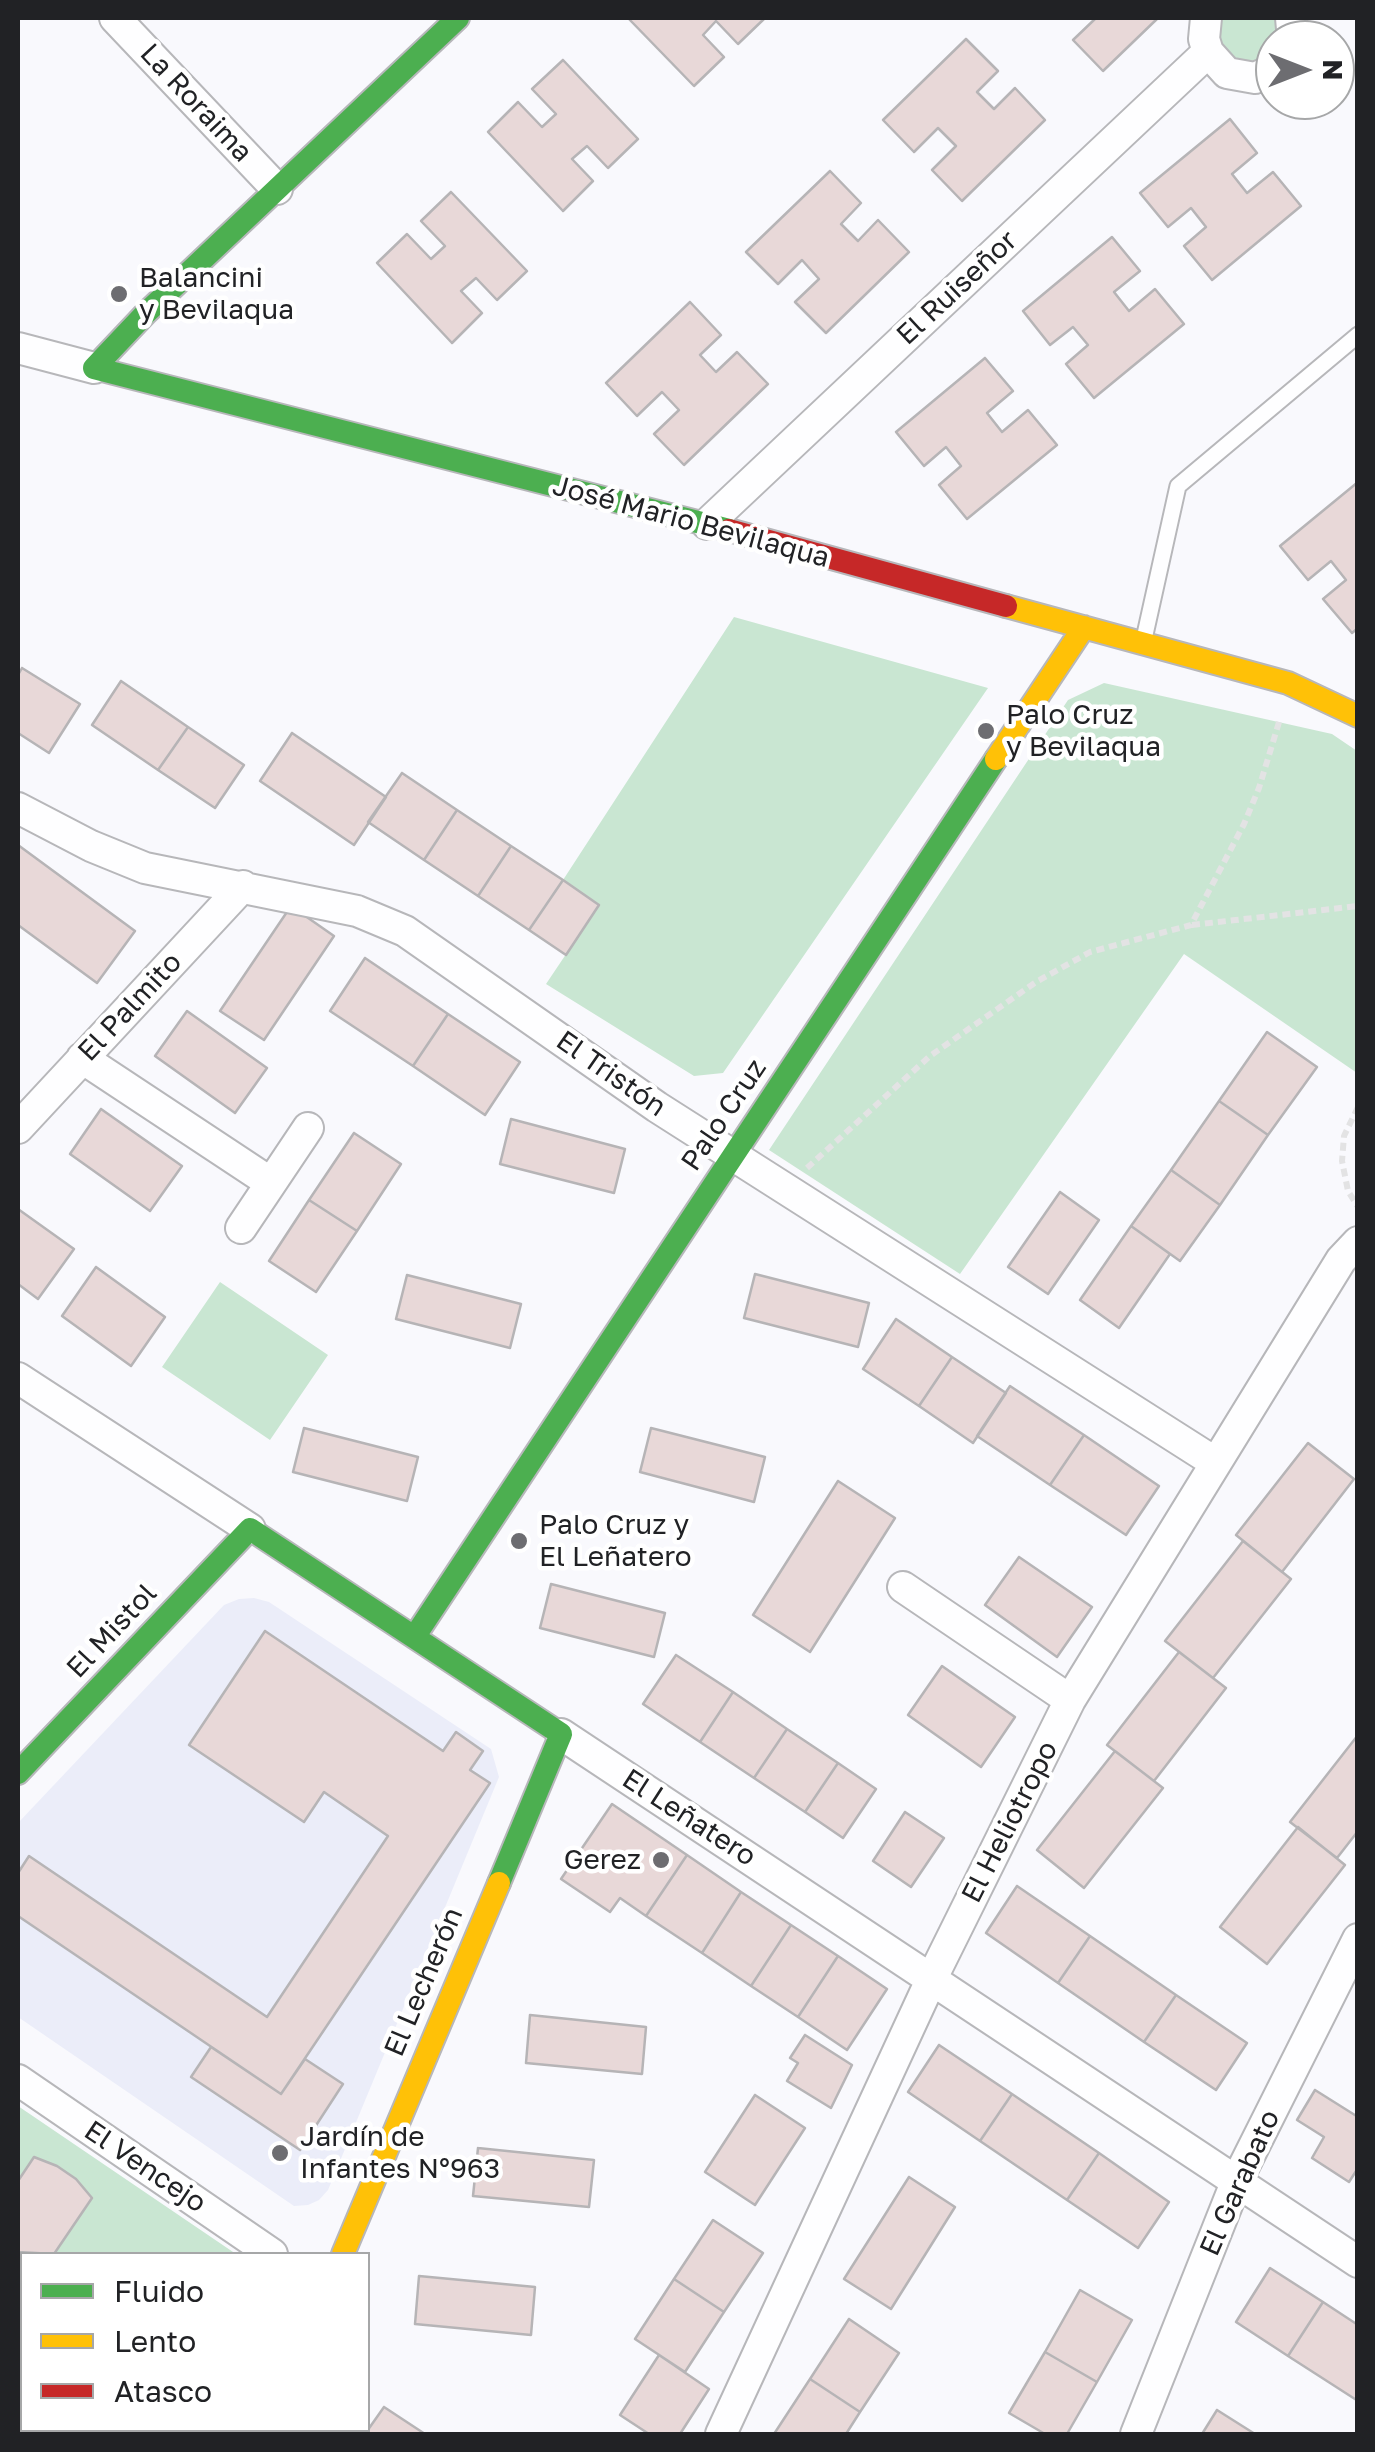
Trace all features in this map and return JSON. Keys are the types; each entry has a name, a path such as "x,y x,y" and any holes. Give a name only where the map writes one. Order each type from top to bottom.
{"street":[{"name":"La Roraima","path":"115,18 277,190"},
{"path":"94,368 458,18"},
{"path":"1206,18 1204,39 1208,52 1227,73 1255,78"},
{"name":"El Ruiseñor","path":"707,524 1208,52"},
{"name":"José Mario Bevilaqua","path":"18,348 707,524 1288,683 1358,716"},
{"name":"Palo Cruz","path":"414,1636 1084,628"},
{"name":"El Tristón","path":"18,808 91,846 145,868 357,911 406,932 733,1156 1216,1462"},
{"name":"El Palmito","path":"18,1128 243,886"},
{"path":"82,1058 270,1183"},
{"path":"241,1228 308,1128"},
{"name":"El Heliotropo","path":"721,2434 932,1978 1070,1700 1341,1260 1358,1242"},
{"name":"El Leñatero","path":"18,1378 1358,2262"},
{"name":"El Mistol","path":"18,1774 250,1529"},
{"path":"903,1587 1070,1700"},
{"name":"El Lecherón","path":"344,2252 561,1734"},
{"name":"El Garabato","path":"1136,2434 1237,2180 1358,1938"},
{"name":"El Vencejo","path":"18,2080 269,2252"}],"lane":[{"path":"1143,644 1178,486 1358,335"}],"path":[{"path":"1191,925 1260,788 1288,683"},
{"path":"785,1190 894,1087 983,1016 1090,952 1191,925 1358,906"},
{"path":"1358,1107 1344,1136 1342,1161 1348,1191 1358,1208"}],"shaded area":[{"path":"254,1598 269,1602 491,1749 499,1777 328,2190 308,2205 294,2206 18,2017 18,1823 224,1605"}],"green space":[{"path":"1216,18 1281,18 1255,20 1255,66 1247,69 1218,52"},
{"path":"734,617 988,688 723,1073 694,1076 546,984 599,905 563,880"},
{"path":"1104,683 1332,734 1357,751 1357,1073 1184,954 960,1274 769,1150 1068,700"},
{"path":"220,1282 328,1355 270,1440 162,1367"},
{"path":"18,2106 233,2252 20,2252 20,2432 239,2432 18,2434"}],"building":[{"path":"628,18 765,18 738,44 716,21 703,35 724,57 694,86"},
{"path":"1096,18 1158,18 1103,71 1073,40"},
{"path":"966,39 998,71 977,92 994,109 1015,88 1045,120 962,201 932,170 956,146 938,128 914,152 883,120"},
{"path":"563,60 638,139 608,168 587,146 572,159 593,181 563,211 488,132 518,102 542,127 556,114 532,89"},
{"path":"1230,119 1257,153 1232,174 1247,193 1273,172 1301,206 1212,280 1184,246 1206,227 1191,208 1168,227 1140,193"},
{"path":"830,171 861,203 841,224 858,241 878,220 909,252 826,333 795,302 819,279 802,260 778,284 746,252"},
{"path":"451,192 527,271 497,300 476,278 461,291 482,313 452,343 377,263 407,234 431,259 445,246 421,221"},
{"path":"1112,237 1140,271 1114,292 1129,311 1155,289 1184,324 1094,398 1066,364 1088,345 1073,327 1050,345 1023,311"},
{"path":"690,302 721,335 700,355 716,372 737,352 768,384 684,465 654,434 679,410 662,392 637,416 606,383"},
{"path":"985,358 1013,391 987,413 1002,432 1028,410 1057,445 967,519 939,485 961,466 946,447 924,466 896,432"},
{"path":"1358,482 1358,628 1352,633 1323,599 1346,580 1331,561 1308,580 1280,546"},
{"path":"22,668 80,704 49,753 18,733 18,675"},
{"path":"121,681 188,727 158,770 92,725"},
{"path":"188,727 244,765 215,808 158,770"},
{"path":"292,733 386,797 354,845 260,781"},
{"path":"402,773 457,810 424,860 368,822"},
{"path":"457,810 511,846 478,896 424,860"},
{"path":"18,845 135,931 97,983 18,925"},
{"path":"511,846 563,880 529,930 478,896"},
{"path":"563,880 599,905 566,955 529,930"},
{"path":"291,906 334,936 264,1040 220,1011"},
{"path":"365,958 448,1014 413,1066 330,1011"},
{"path":"187,1011 267,1068 235,1113 155,1056"},
{"path":"448,1014 520,1062 485,1115 413,1066"},
{"path":"1267,1032 1317,1067 1268,1135 1219,1101"},
{"path":"1219,1101 1268,1135 1220,1205 1171,1170"},
{"path":"101,1109 182,1166 150,1211 70,1154"},
{"path":"511,1119 625,1149 614,1193 500,1164"},
{"path":"354,1133 401,1164 357,1231 309,1200"},
{"path":"1171,1170 1220,1205 1180,1261 1131,1226"},
{"path":"1060,1192 1099,1220 1048,1294 1008,1267"},
{"path":"309,1200 357,1231 316,1292 269,1261"},
{"path":"18,1209 74,1249 38,1299 18,1284"},
{"path":"1131,1226 1170,1254 1119,1328 1080,1300"},
{"path":"96,1267 165,1317 131,1366 62,1316"},
{"path":"755,1274 869,1303 858,1347 744,1318"},
{"path":"407,1275 521,1304 510,1348 396,1319"},
{"path":"896,1319 952,1357 919,1406 863,1369"},
{"path":"952,1357 1006,1393 973,1443 919,1406"},
{"path":"1010,1386 1084,1435 1050,1485 977,1436"},
{"path":"304,1428 418,1457 407,1501 293,1472"},
{"path":"651,1428 765,1457 754,1502 640,1472"},
{"path":"1084,1435 1159,1486 1126,1535 1050,1485"},
{"path":"1308,1443 1354,1479 1282,1572 1236,1535"},
{"path":"838,1481 895,1518 810,1652 753,1615"},
{"path":"1243,1541 1291,1579 1213,1678 1165,1641"},
{"path":"1019,1557 1092,1607 1057,1657 985,1605"},
{"path":"551,1584 665,1613 654,1657 540,1628"},
{"path":"265,1631 443,1751 456,1732 483,1751 470,1770 490,1783 281,2094 18,1916 18,1873 29,1856 267,2017 388,1836 324,1792 304,1822 189,1745"},
{"path":"1179,1652 1226,1688 1154,1781 1107,1745"},
{"path":"676,1655 733,1692 700,1742 643,1704"},
{"path":"942,1666 1015,1717 981,1767 908,1715"},
{"path":"733,1692 787,1729 754,1778 700,1742"},
{"path":"787,1729 838,1763 805,1812 754,1778"},
{"path":"1358,1735 1358,1831 1337,1858 1290,1822"},
{"path":"1115,1751 1163,1788 1084,1888 1037,1850"},
{"path":"838,1763 876,1789 843,1838 805,1812"},
{"path":"612,1804 687,1855 646,1916 620,1898 610,1912 561,1879"},
{"path":"905,1812 944,1838 911,1887 873,1861"},
{"path":"1298,1827 1345,1865 1267,1964 1220,1927"},
{"path":"687,1855 741,1892 702,1953 646,1916"},
{"path":"1017,1886 1090,1936 1058,1983 986,1933"},
{"path":"741,1892 791,1925 751,1986 702,1953"},
{"path":"791,1925 838,1956 798,2017 751,1986"},
{"path":"1090,1936 1176,1995 1144,2042 1058,1983"},
{"path":"838,1956 887,1989 847,2050 798,2017"},
{"path":"1176,1995 1247,2043 1216,2090 1144,2042"},
{"path":"530,2015 646,2027 642,2074 526,2063"},
{"path":"805,2035 852,2065 831,2108 787,2081 798,2063 790,2058"},
{"path":"939,2045 1012,2094 980,2141 908,2092"},
{"path":"211,2047 281,2094 305,2059 343,2084 300,2150 191,2077"},
{"path":"1315,2090 1358,2117 1358,2168 1349,2182 1312,2158 1324,2137 1297,2120"},
{"path":"1012,2094 1099,2153 1067,2200 980,2141"},
{"path":"755,2095 805,2128 755,2205 705,2172"},
{"path":"478,2148 594,2160 589,2207 473,2196"},
{"path":"1099,2153 1169,2202 1138,2248 1067,2200"},
{"path":"34,2157 76,2179 92,2198 55,2252 18,2252 18,2181"},
{"path":"909,2177 955,2207 891,2309 844,2279"},
{"path":"713,2220 763,2253 724,2312 674,2279"},
{"path":"1270,2268 1323,2302 1288,2356 1236,2322"},
{"path":"18,2271 20,2355 18,2354"},
{"path":"419,2276 535,2287 531,2335 415,2324"},
{"path":"674,2279 724,2312 685,2372 635,2339"},
{"path":"1080,2290 1132,2320 1097,2382 1045,2352"},
{"path":"1323,2302 1358,2325 1358,2401 1288,2356"},
{"path":"849,2319 899,2353 860,2412 810,2379"},
{"path":"1045,2352 1097,2382 1067,2434 1045,2434 1009,2413"},
{"path":"659,2355 709,2389 680,2434 649,2434 620,2415"},
{"path":"810,2379 860,2412 846,2434 774,2434"},
{"path":"384,2407 425,2434 365,2434"},
{"path":"1217,2410 1255,2434 1202,2434"}],"traffic: fast":[{"path":"458,18 146,313 94,368 729,530"},
{"path":"415,1636 996,759"},
{"path":"18,1773 250,1529 561,1734 499,1883"}],"traffic: slow":[{"path":"1006,606 1288,683 1358,716"},
{"path":"996,759 1084,627"},
{"path":"344,2252 499,1883"}],"traffic: jam":[{"path":"729,530 1006,606"}],"place":[{"name":"Balancini y Bevilaqua","path":"119,294"},
{"name":"Palo Cruz y Bevilaqua","path":"986,731"},
{"name":"Palo Cruz y El Leñatero","path":"519,1541"},
{"name":"Gerez","path":"661,1860"},
{"name":"Jardín de Infantes N°963","path":"280,2153"}]}
